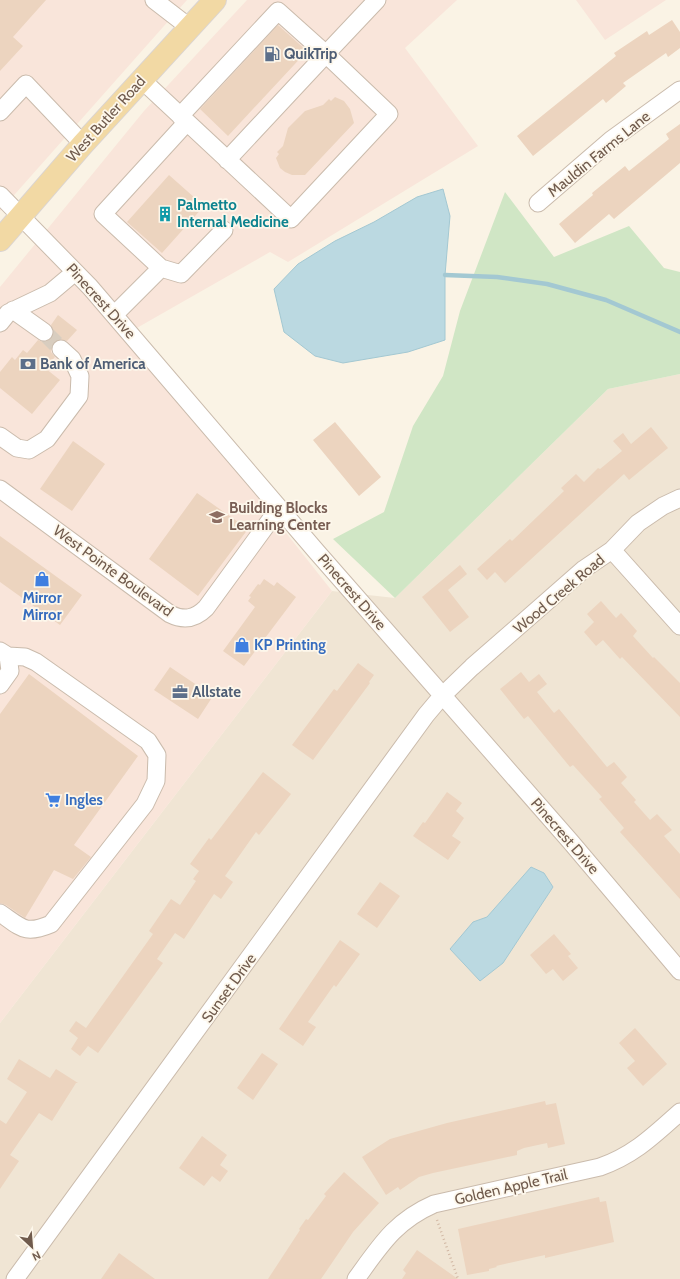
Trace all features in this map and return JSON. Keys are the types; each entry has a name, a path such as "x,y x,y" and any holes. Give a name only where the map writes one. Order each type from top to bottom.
{"main road":[{"name":"West Butler Road","path":"0,240 83,144 215,0"}],"street":[{"path":"154,0 189,28"},
{"path":"227,160 377,0"},
{"path":"142,80 183,119 291,219 389,114 278,10 183,119 102,214 161,268 181,274 224,230"},
{"path":"0,112 26,84 83,144"},
{"name":"Mauldin Farms Lane","path":"538,204 610,140 680,90"},
{"name":"Pinecrest Drive","path":"0,195 75,272 114,315 279,508 570,841 680,970"},
{"path":"114,315 161,268"},
{"path":"0,323 8,313 50,293 75,272"},
{"path":"13,310 44,332"},
{"path":"0,436 17,448 29,450 47,439 79,396 80,376 72,359 61,349"},
{"name":"West Pointe Boulevard","path":"0,489 170,614 185,619 200,613 206,608 279,508"},
{"name":"Wood Creek Road","path":"442,696 478,662 584,569 612,550 638,523 663,506 680,498"},
{"path":"612,550 680,626"},
{"path":"0,685 10,671 4,653 25,657 36,662 148,741 157,755 156,781 145,804 51,924 36,931 21,928 0,913"},
{"name":"Sunset Drive","path":"15,1279 179,1057 426,715 442,696"},
{"name":"Golden Apple Trail","path":"356,1279 390,1233 402,1222 421,1210 434,1204 600,1167 615,1162 628,1155 644,1143 680,1112"}],"path":[{"path":"436,1216 458,1279"}],"shaded area":[{"path":"0,0 187,0 0,211"},
{"path":"247,0 457,0 405,48 478,146 288,262 270,252 128,333 332,591 0,1023 0,287 144,111"},
{"path":"576,0 666,0 605,40"},
{"path":"680,374 680,1279 0,1279 0,1023 332,591 395,598 608,389"}],"green space":[{"path":"505,192 554,257 629,226 664,268 680,272 680,374 608,389 395,598 333,539 384,512 413,426 443,376 460,311"}],"water":[{"path":"443,189 450,216 445,275 445,340 408,352 343,363 315,356 284,332 274,289 298,264 335,241 374,222 417,197"},
{"path":"531,867 544,873 553,887 503,963 480,981 450,949 473,922 487,917"}],"building":[{"path":"0,0 46,0 13,37 23,46 0,71"},
{"path":"672,20 680,32 680,48 668,57 666,53 623,83 626,86 606,103 603,99 533,156 517,136 616,56 614,53 647,31 649,35"},
{"path":"278,25 307,51 228,136 200,109"},
{"path":"335,97 344,101 350,109 354,123 305,175 292,175 285,172 280,168 276,158 279,154 277,152 283,146 288,128 305,111 323,105 329,99 331,101"},
{"path":"680,124 680,163 614,219 609,214 575,243 559,224 593,195 592,193 625,166 629,171 669,139 666,134"},
{"name":"Palmetto Internal Medicine","path":"169,175 204,206 162,253 127,222"},
{"name":"Bank of America","path":"58,315 77,330 67,341 58,339 53,343 51,352 55,357 45,368 60,380 32,414 0,388 0,372 12,357 15,360 23,350 27,353 38,340 43,342 52,338 54,333 51,325"},
{"path":"335,422 381,477 359,496 313,440"},
{"path":"651,427 668,448 629,480 624,474 505,583 495,572 487,580 477,569 510,539 512,541 564,491 561,488 576,474 584,482 598,468 600,469 622,451 613,441 623,433 631,444"},
{"path":"73,441 105,464 72,511 40,489"},
{"path":"197,493 248,529 198,596 149,559"},
{"path":"0,536 82,595 60,625 0,582"},
{"path":"460,565 467,574 448,590 469,617 450,632 422,597"},
{"path":"264,579 274,586 277,582 296,597 244,666 223,651 255,607 248,601 251,597 249,596"},
{"path":"601,601 616,618 621,613 637,631 633,636 653,658 654,657 680,683 680,717 622,657 620,659 603,640 596,646 584,632 594,622 587,614"},
{"path":"358,663 374,675 369,682 370,683 313,760 292,745 334,689 337,691"},
{"path":"170,667 213,696 198,719 154,690"},
{"path":"521,672 529,682 539,674 547,684 537,692 554,713 559,709 607,767 614,762 627,777 621,783 636,800 634,802 650,820 657,814 672,830 664,836 680,854 680,899 620,832 624,828 599,799 602,797 573,765 570,767 528,716 524,719 500,689"},
{"name":"Ingles","path":"29,674 138,756 74,845 91,857 73,879 54,870 25,918 6,905 0,903 0,714"},
{"path":"263,772 291,794 259,835 256,832 225,876 233,882 221,899 214,894 184,939 175,933 157,959 163,963 98,1053 88,1046 80,1056 71,1049 78,1038 69,1031 76,1021 86,1028 153,934 149,931 171,899 180,905 196,881 193,879 199,871 190,864 209,838 211,840"},
{"path":"447,792 462,803 456,811 464,818 452,836 461,842 448,860 413,836 423,822 425,823"},
{"path":"380,882 400,896 377,928 357,914"},
{"path":"554,934 571,954 568,956 578,968 563,981 553,969 546,974 530,955"},
{"path":"340,940 360,954 336,987 334,985 308,1022 316,1027 303,1046 279,1029"},
{"path":"635,1028 667,1064 643,1086 627,1068 635,1061 619,1043"},
{"path":"262,1053 278,1064 253,1100 237,1088"},
{"path":"19,1059 50,1078 56,1069 78,1083 76,1083 52,1121 39,1113 10,1155 19,1161 0,1189 0,1120 6,1124 27,1092 7,1079"},
{"path":"545,1101 546,1105 556,1103 565,1144 548,1148 547,1143 524,1148 517,1151 517,1155 433,1173 419,1177 400,1190 398,1187 386,1195 362,1157 390,1139 447,1123"},
{"path":"202,1136 227,1155 220,1165 228,1171 220,1182 212,1176 204,1186 179,1168"},
{"path":"344,1172 379,1203 353,1232 321,1279 268,1279 306,1219 308,1220 326,1196 324,1194"},
{"path":"599,1197 600,1202 606,1201 614,1242 545,1258 545,1255 496,1266 497,1267 489,1269 489,1271 467,1275 458,1229"},
{"path":"417,1250 458,1279 402,1279 406,1273 403,1270"},
{"path":"119,1253 155,1279 101,1279"}],"waterway":[{"path":"445,275 497,277 547,284 606,300 680,332"}],"tunnel":[{"path":"44,332 61,349"}],"place":[{"name":"QuikTrip","path":"272,54"},
{"name":"Palmetto Internal Medicine","path":"165,214"},
{"name":"Bank of America","path":"28,364"},
{"name":"Building Blocks Learning Center","path":"217,517"},
{"name":"Mirror Mirror","path":"42,579"},
{"name":"KP Printing","path":"242,645"},
{"name":"Allstate","path":"180,692"},
{"name":"Ingles","path":"53,800"}]}
